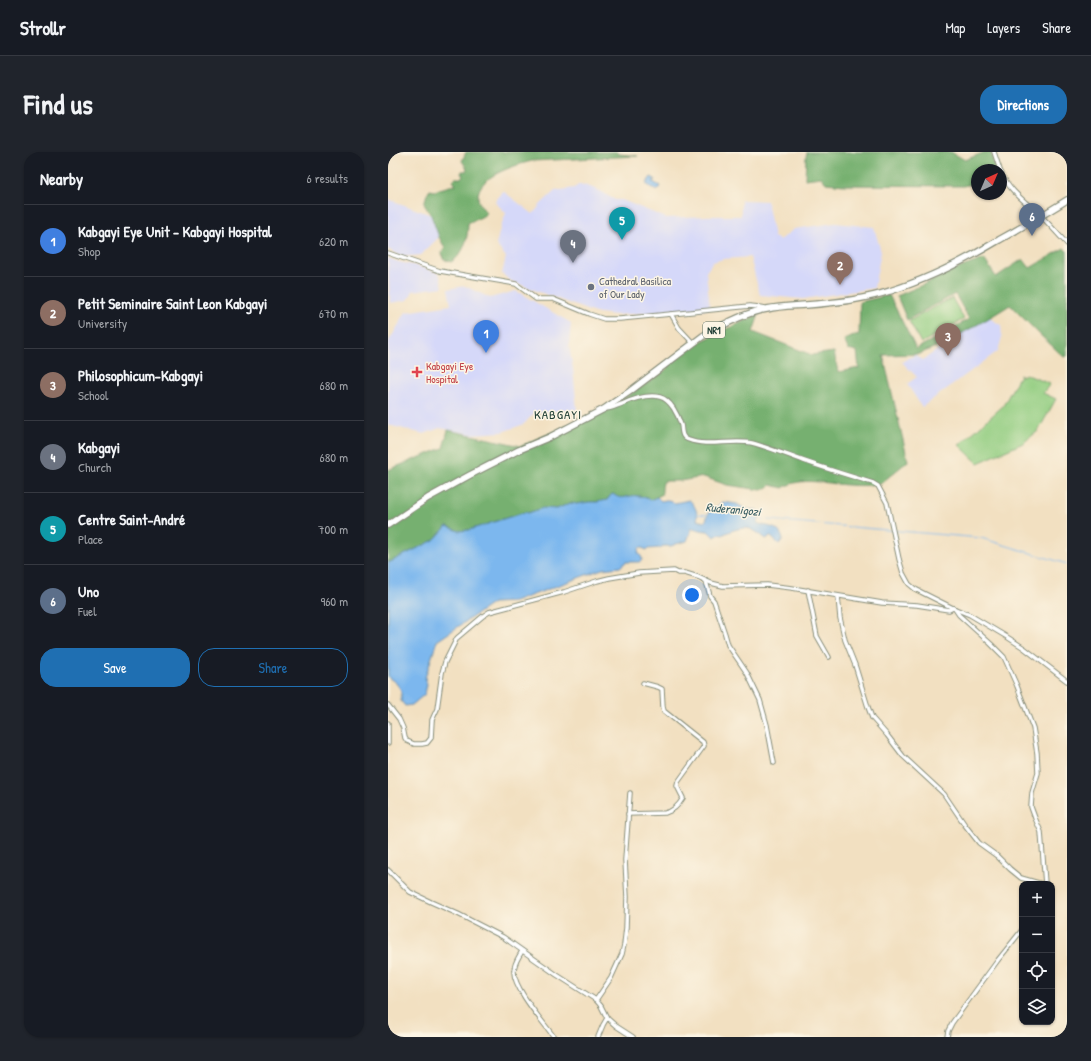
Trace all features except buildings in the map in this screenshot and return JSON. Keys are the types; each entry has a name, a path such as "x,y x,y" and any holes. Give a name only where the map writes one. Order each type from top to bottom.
{"highway":[{"name":"NR1","path":"388,525 428,498 470,475 519,450 550,437 604,409 629,392 693,343 716,328 750,313 767,309 862,298 890,291 916,282 942,272 976,254 1067,200"}],"street":[{"path":"994,152 998,164"},
{"path":"1007,183 1067,244"},
{"path":"1063,239 1067,237"},
{"path":"388,253 440,271 516,284 536,299 553,299 604,319 620,319 750,306 759,306 767,309"},
{"path":"670,314 679,328 693,343"},
{"path":"604,409 612,408 628,401 641,398 662,397 666,399 674,409 680,422 682,434 687,439 710,443 731,441 750,443 873,483 878,486 887,503 903,573 909,584 912,587 970,615 1007,637 1024,648 1067,682"},
{"path":"388,705 399,719 407,741 414,744 427,743 431,738 432,720 437,709 445,662 457,638 483,616 489,612 564,592 597,581 639,573 674,570 678,573 685,573 723,586 767,585 808,590 882,603 917,605 949,610 954,608"},
{"path":"706,581 728,645 747,673 760,700 767,725 774,763"},
{"path":"808,590 817,636 829,657"},
{"path":"838,596 840,618 844,634 872,718 903,756 944,794 979,843 997,856 1021,878 1032,881"},
{"path":"954,608 964,620 1004,657 1033,728 1037,753 1038,773 1032,793 1031,807 1034,818 1041,832 1043,881"},
{"path":"628,814 665,813 674,809 683,798 677,786 678,782 704,746 703,742 664,711 662,689 643,683"},
{"path":"388,723 388,743"},
{"path":"596,1000 611,978 622,954 624,945 627,897 625,860 630,793"},
{"path":"388,870 410,892 494,932 596,1000 607,1018 633,1037"},
{"path":"947,1037 952,1022 1019,934"},
{"path":"522,950 514,965 517,983 532,1009 543,1021 554,1037"},
{"path":"598,1037 607,1018"}],"shaded area":[{"path":"580,184 596,189 615,200 622,200 666,218 741,216 741,200 767,201 774,237 780,240 794,229 835,223 874,227 881,252 874,288 803,299 760,295 750,257 723,259 713,262 706,272 710,309 615,315 592,312 511,281 502,274 506,257 496,245 506,213 495,202 503,191 533,214 555,191 574,188"},
{"path":"388,199 431,215 439,237 421,255 401,257 388,249"},
{"path":"388,258 439,273 443,287 413,291 408,300 390,303"},
{"path":"465,286 490,298 516,291 571,323 569,346 577,410 534,413 524,424 502,432 471,434 440,428 424,434 388,425 388,343 406,312 451,305 448,289"},
{"path":"989,318 1001,325 1002,337 998,351 922,407 907,384 917,377 902,362 915,355 923,360 959,335"}],"green space":[{"path":"466,152 616,152 619,154 638,156 532,161 517,165 490,177 479,190 478,197 482,208 487,213 468,223 465,244 461,252 451,262 443,259 442,252 445,248 439,237 431,215 424,204 430,190 435,191 456,185 453,181 455,178 461,178 463,175 461,174 462,171 466,171 467,168 462,161"},
{"path":"807,152 951,152 965,160 985,152 991,152 994,164 971,164 971,184 963,186 844,185 826,183 821,177 805,179"},
{"path":"1064,248 1067,251 1067,356 1064,357 1010,305 950,341 919,354 883,355 908,461 879,485 798,482 783,488 771,485 761,490 727,485 704,477 680,481 664,481 661,495 650,500 640,496 618,498 613,494 607,500 577,504 570,503 557,509 539,509 535,512 525,512 469,530 459,531 447,526 434,540 388,563 388,470 443,448 448,430 521,446 571,424 604,412 662,373 687,348 759,314 753,332 812,355 834,352 838,372 859,368 857,351 848,349 844,340 859,334 860,302 889,295 916,349 969,319 955,294 907,320 897,296 954,270 984,259 996,277 1023,259 1030,268"},
{"path":"952,298 964,319 921,343 909,321"},
{"path":"1025,374 1050,384 1043,393 1056,399 1038,431 1023,443 978,463 959,445 1003,406 1020,375 1023,376"}],"water":[{"path":"651,177 655,179 653,182 660,186 657,191 646,184"},
{"path":"613,494 622,498 640,496 650,500 657,497 661,501 666,500 675,503 689,500 696,509 697,520 704,522 710,510 713,510 723,502 737,504 746,509 757,510 761,515 757,523 776,529 779,531 783,539 779,544 770,536 766,539 753,530 746,528 733,530 714,537 708,531 692,528 687,541 671,546 663,546 660,548 647,550 639,548 638,552 642,560 639,562 626,562 620,567 602,569 514,602 493,603 437,641 425,678 427,684 425,694 412,705 405,706 401,701 401,690 396,683 388,677 388,563 434,540 447,526 459,531 469,530 525,512 528,513 543,508 557,509 570,503 577,504 607,500"}],"waterway":[{"name":"Ruderanigozi","path":"696,514 709,515"},
{"name":"Ruderanigozi","path":"758,519 981,538 1067,564"}],"place":[{"name":"Uno","path":"1032,236"},
{"name":"Centre Saint-André","path":"622,240"},
{"name":"Kabgayi","path":"573,263"},
{"name":"Petit Seminaire Saint Leon Kabgayi","path":"840,285"},
{"name":"Cathedral Basilica of Our Lady","path":"591,287"},
{"name":"Kabgayi Eye Unit - Kabgayi Hospital","path":"486,353"},
{"name":"Philosophicum-Kabgayi","path":"948,356"},
{"name":"Kabgayi Eye Hospital","path":"417,372"}],"district":[{"name":"KABGAYI","path":"558,414"}]}
